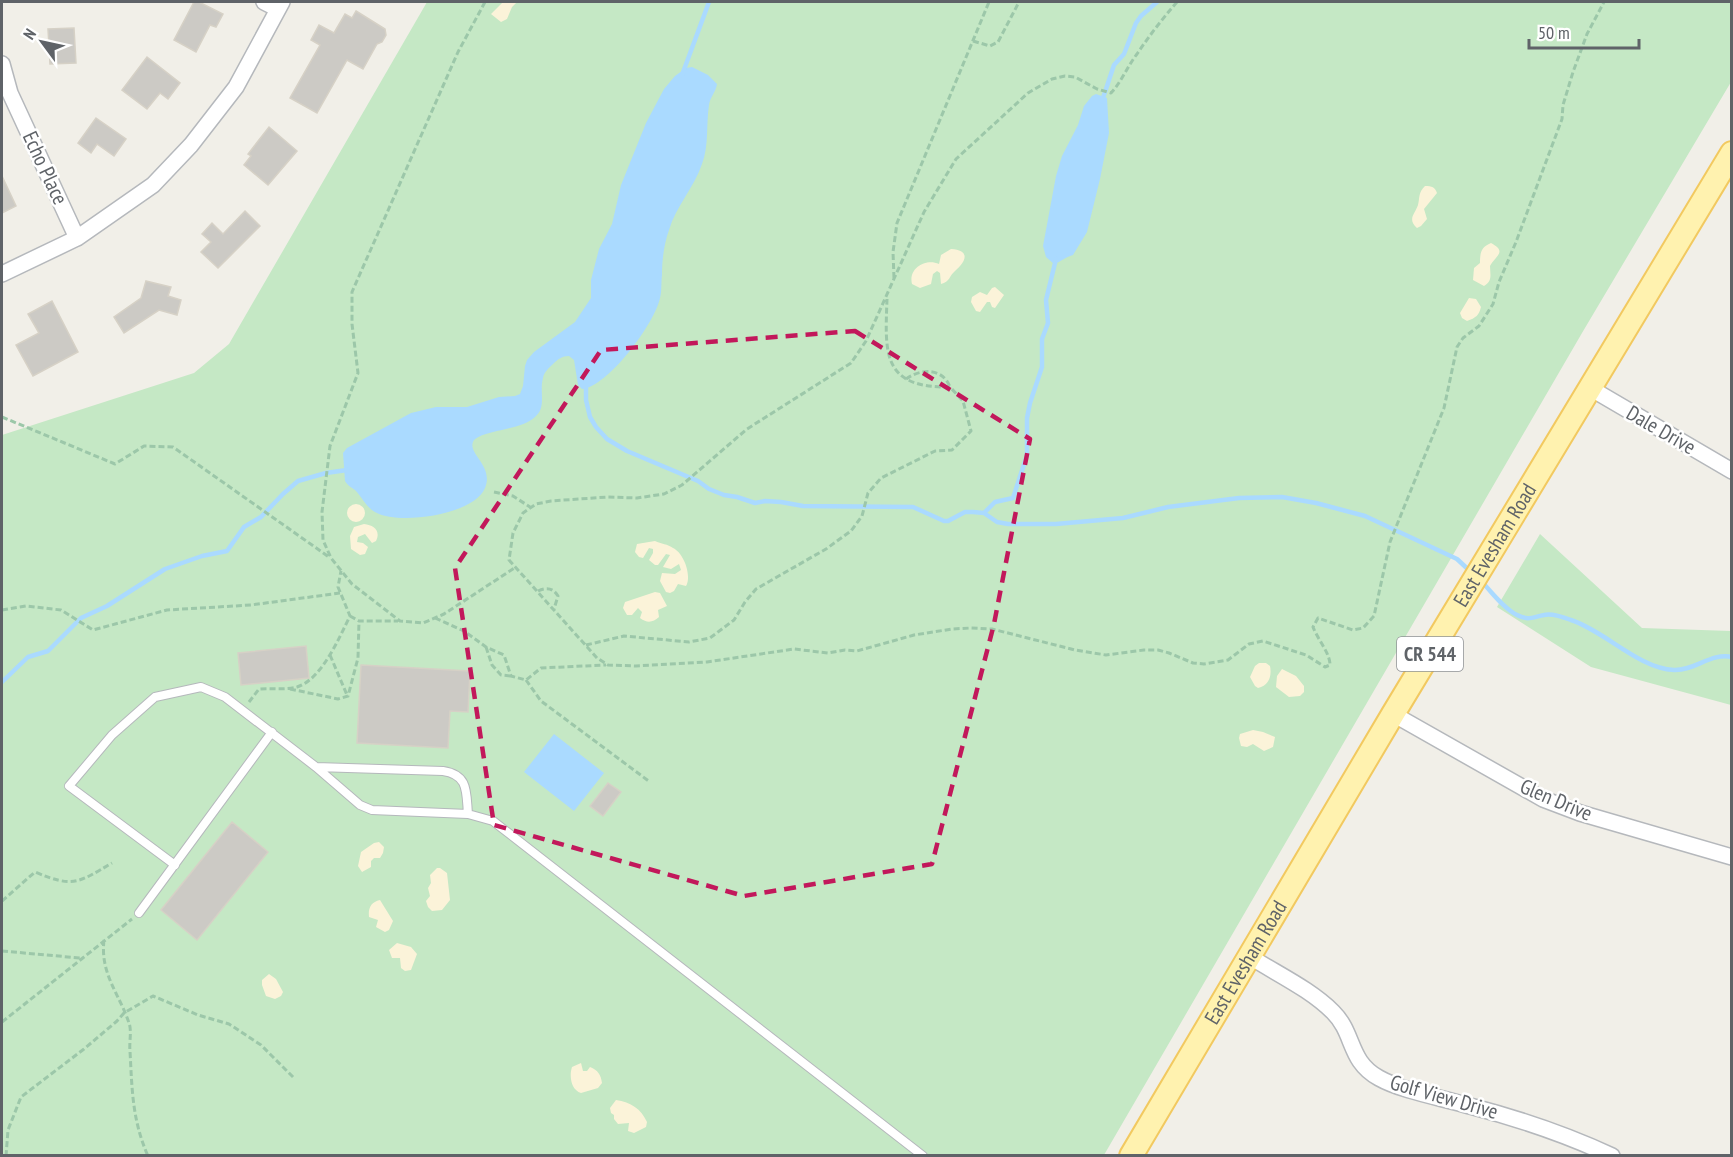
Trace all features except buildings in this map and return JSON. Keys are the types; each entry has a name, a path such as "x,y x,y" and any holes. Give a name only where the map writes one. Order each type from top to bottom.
{"main road":[{"name":"East Evesham Road","path":"1131,1155 1731,153"}],"street":[{"path":"2,274 77,238 153,185 191,145 236,87 280,5 264,2"},
{"name":"Echo Place","path":"2,64 10,93 77,238"},
{"name":"Dale Drive","path":"1590,388 1731,471"},
{"name":"Glen Drive","path":"1393,714 1543,799 1580,813 1731,857"},
{"name":"Golf View Drive","path":"1250,957 1320,1001 1334,1013 1347,1032 1358,1062 1380,1079 1532,1123 1612,1155"}],"lane":[{"path":"175,865 69,786 111,735 155,697 201,687 225,697 316,767 360,805 372,810 468,814 493,821 923,1155"},
{"path":"140,913 272,732"},
{"path":"316,767 455,773 465,784 468,814"}],"path":[{"path":"400,621 352,584 331,558 322,540 322,512 330,446 358,373 352,324 352,292 448,72 485,2"},
{"path":"894,280 893,252 897,223 990,2"},
{"path":"972,41 990,46 998,42 1019,2"},
{"path":"608,665 597,658 509,560 513,533 523,513 536,504 550,501 608,497 637,498 664,494 682,485 747,429 851,363 866,341 924,212 956,159 1028,93 1052,79 1065,76 1075,77 1097,89 1111,93 1122,81 1127,68 1138,52 1177,2"},
{"path":"526,680 541,668 708,662 794,650 828,653 844,650 857,651 914,635 971,628 992,629 1075,650 1106,655 1158,650 1193,663 1228,660 1249,644 1263,641 1306,655 1324,667 1330,664 1330,657 1317,639 1313,627 1318,618 1353,630 1363,628 1374,616 1390,542 1444,408 1457,346 1463,338 1479,326 1493,304 1499,282 1562,119 1563,105 1587,34 1604,2"},
{"path":"887,296 886,343 892,365 911,383 930,388 950,387"},
{"path":"586,645 624,636 689,642 710,638 734,620 756,589 826,549 851,531 862,516 868,493 880,478 935,451 952,450 971,431 963,401 950,387 948,380 937,374 924,371 915,373 906,380"},
{"path":"2,417 115,464 144,446 173,447 331,558"},
{"path":"494,492 513,496 531,508"},
{"path":"341,571 338,587 350,616 359,621 423,623 435,618 516,567"},
{"path":"538,591 544,588 556,592 558,596 554,609"},
{"path":"2,610 26,606 61,610 93,630 167,610 251,605 340,593"},
{"path":"242,710 259,689 297,687 314,677 330,655 350,616"},
{"path":"435,618 464,631 486,647 504,655 512,676"},
{"path":"348,696 358,658 359,621"},
{"path":"486,647 492,665 501,675 526,680 542,701 650,782"},
{"path":"330,655 348,696"},
{"path":"285,688 338,699 348,696"},
{"path":"2,901 35,872 66,883 82,881 112,863"},
{"path":"2,1022 140,913"},
{"path":"104,940 102,955 107,974 130,1025 129,1043 136,1127 148,1155"},
{"path":"2,951 81,958"},
{"path":"6,1155 8,1130 21,1097 84,1049 124,1013 153,996 198,1015 229,1024 261,1045 295,1079"}],"highlighted area":[{"path":"855,331 1030,439 994,624 932,864 744,896 494,825 455,568 601,350"}],"green space":[{"path":"427,2 1731,2 1731,82 1582,333 1104,1155 2,1155 2,435 194,373 229,344"},
{"path":"1540,534 1642,628 1731,631 1731,705 1591,667 1497,607"}],"sand":[{"path":"503,2 517,2 507,19 501,22 491,14"},
{"path":"1425,186 1433,187 1437,193 1424,209 1427,219 1417,228 1413,222 1413,216 1420,193"},
{"path":"1491,243 1499,249 1499,254 1490,266 1490,280 1484,286 1473,280 1474,268 1480,263 1483,248"},
{"path":"951,249 961,251 965,257 946,282 941,284 940,273 937,271 933,274 931,284 920,288 912,284 911,278 915,269 924,263 939,264 941,255"},
{"path":"995,287 1004,295 995,308 987,302 980,312 976,311 971,302 972,297 980,292 987,295"},
{"path":"1469,298 1476,299 1481,307 1477,316 1467,321 1460,313"},
{"path":"356,504 362,507 365,513 362,519 356,522 350,519 347,513 350,507"},
{"path":"364,524 376,529 378,534 376,541 372,543 365,534 358,537 357,542 368,547 365,554 360,555 351,549 350,536 354,527"},
{"path":"655,541 671,547 681,555 688,577 686,586 678,584 670,593 666,592 660,581 662,573 675,574 681,570 679,564 671,569 663,567 670,555 666,554 658,565 655,565 649,560 653,549 649,548 643,558 635,552 637,544"},
{"path":"655,592 660,593 667,606 658,610 659,617 648,622 640,618 642,612 638,608 632,615 627,615 623,608 625,602"},
{"path":"1259,663 1266,663 1270,666 1271,673 1267,683 1258,688 1250,677"},
{"path":"1282,669 1296,676 1304,686 1304,692 1300,696 1289,697 1276,687 1277,676"},
{"path":"1253,730 1275,737 1273,747 1264,751 1253,744 1247,747 1241,746 1240,734"},
{"path":"379,842 384,847 383,853 380,858 374,858 371,861 371,867 362,872 358,866 361,852"},
{"path":"437,868 447,873 450,900 442,910 432,911 426,901 430,896 428,888 431,883 430,875"},
{"path":"380,900 393,921 389,930 385,932 376,927 378,920 369,917 371,906"},
{"path":"397,943 411,947 417,954 411,970 405,971 401,968 400,958 392,958 389,950"},
{"path":"269,974 276,979 283,992 275,999 266,996 262,985 262,980"},
{"path":"581,1063 583,1071 587,1071 590,1067 599,1073 602,1083 598,1088 581,1093 575,1089 571,1071 572,1067"},
{"path":"616,1100 631,1104 639,1110 647,1122 646,1127 634,1133 628,1131 629,1123 618,1124 610,1108"}],"water":[{"path":"692,67 708,75 717,84 709,105 706,150 699,173 669,230 662,264 660,298 640,337 617,366 593,386 582,389 578,385 574,360 569,356 555,362 544,376 541,409 535,417 529,422 483,435 473,442 472,447 484,467 487,480 485,488 478,497 467,505 436,515 418,517 402,518 373,511 345,481 343,453 347,448 411,413 436,407 467,407 499,397 520,394 527,360 534,352 575,322 591,298 591,280 599,249 612,224 621,185 646,123 664,89 675,76 686,68"},
{"path":"1096,94 1107,98 1109,133 1087,232 1073,255 1054,264 1046,257 1043,246 1056,176 1062,156 1078,125 1084,106"},
{"path":"554,734 604,773 574,811 524,772"}],"waterway":[{"path":"682,75 709,2"},
{"path":"1102,101 1114,65 1124,54 1136,23 1157,2"},
{"path":"984,513 995,502 1013,498 1027,455 1027,418 1042,367 1042,339 1048,323 1046,300 1056,259"},
{"path":"586,385 586,400 590,417 607,439 627,451 698,481 709,489 755,503 765,501 803,506 913,507 944,521 965,512 973,512 984,513 997,522 1008,524 1056,524 1123,518 1168,507 1239,498 1282,497 1365,516 1457,559 1472,573"},
{"path":"2,682 28,657 48,651 81,618 107,606 165,569 202,556 227,551 244,527 261,517 298,481 347,470"},
{"path":"1481,581 1502,604 1521,617 1550,615 1568,619 1584,625 1635,656 1661,668 1681,670 1717,657 1732,657"}]}
